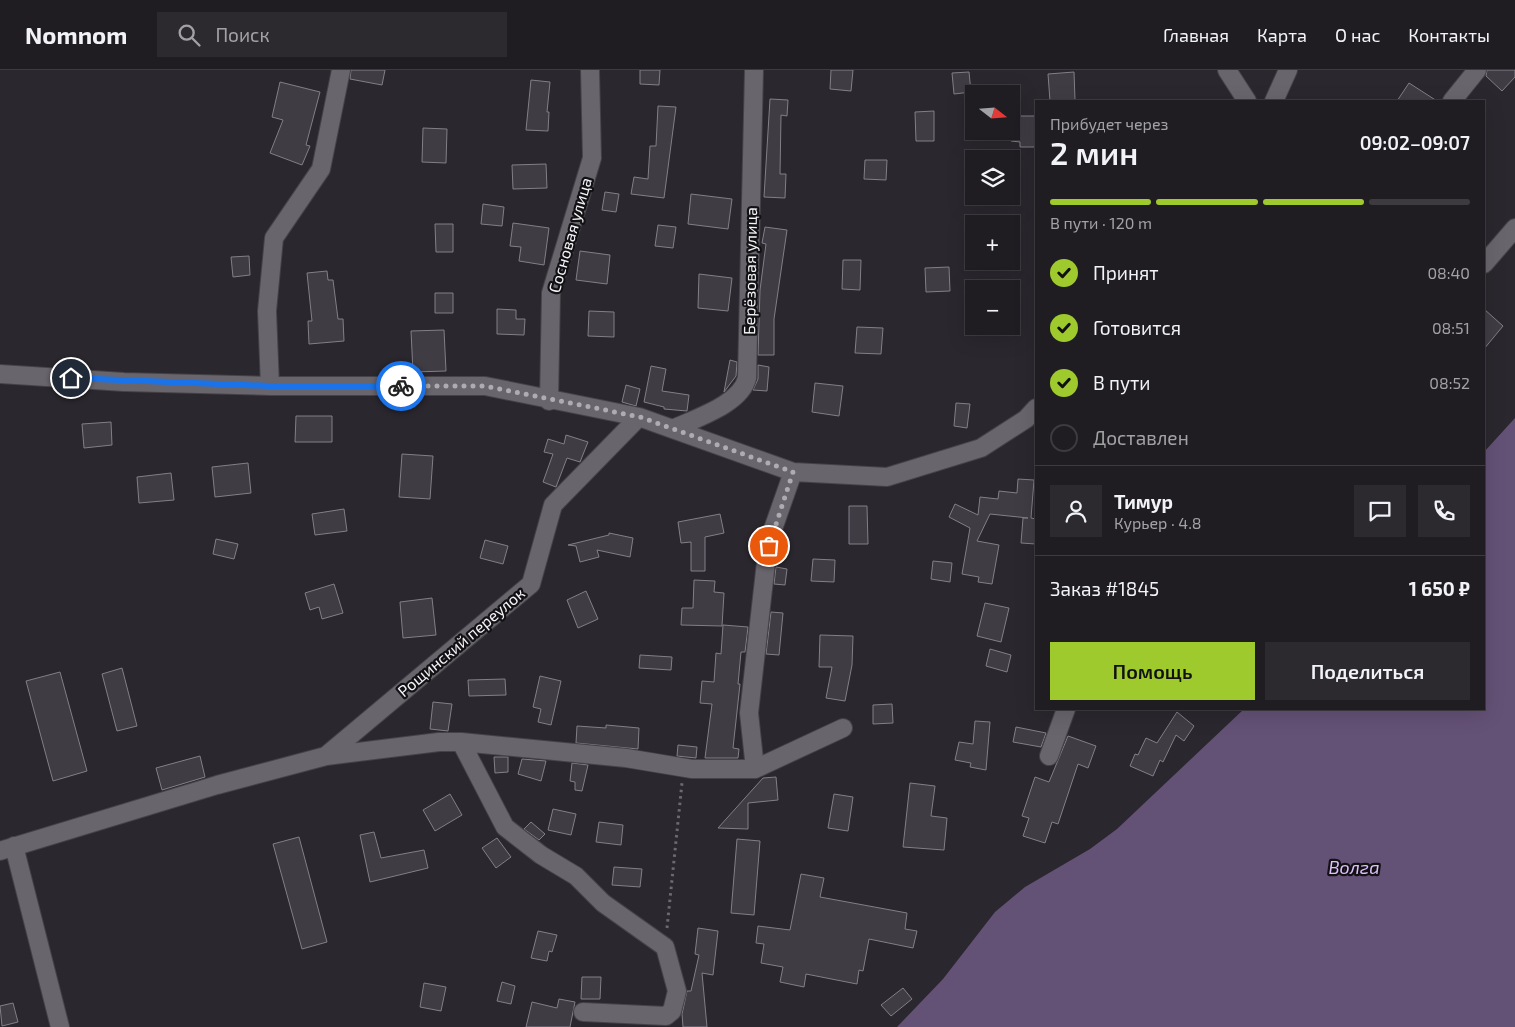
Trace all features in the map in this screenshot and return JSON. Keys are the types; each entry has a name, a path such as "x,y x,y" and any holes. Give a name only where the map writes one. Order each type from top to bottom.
{"street":[{"path":"270,386 267,311 274,238 321,169 341,70"},
{"name":"Сосновая улица","path":"549,401 551,293 592,158 590,70"},
{"name":"Берёзовая улица","path":"673,430 737,397 745,388 747,378 754,70"},
{"path":"1227,70 1246,100"},
{"path":"1274,100 1288,70"},
{"path":"1453,100 1477,70"},
{"path":"1485,263 1515,228"},
{"path":"0,374 124,382 270,386 485,386 549,401 640,417 793,472 887,477 981,448 1026,419 1035,409"},
{"name":"Рощинский переулок","path":"326,756 531,584 553,505 640,417"},
{"path":"755,769 749,713 766,562 773,529 793,472"},
{"path":"1049,756 1066,710"},
{"path":"60,1027 7,848 217,785 326,756 439,742 461,742 626,758 684,768 755,769 843,728"},
{"path":"461,742 504,827 541,855 576,876 603,904 665,947 677,991 672,1011 666,1016 583,1012"}],"path":[{"path":"665,947 684,768"}],"water":[{"name":"Волга","path":"1515,418 1515,1027 897,1027 943,979 995,912 1025,887 1090,849 1117,829 1243,710 1485,710 1485,451"}],"building":[{"path":"351,70 385,70 382,85 350,79"},
{"path":"640,70 660,70 659,85 640,84"},
{"path":"831,70 853,70 851,91 830,89"},
{"path":"1487,70 1515,70 1515,77 1502,91 1486,76"},
{"path":"969,72 970,85 965,85 965,93 954,94 952,73"},
{"path":"1074,72 1075,100 1050,100 1048,74"},
{"path":"531,80 550,82 547,112 549,112 548,131 526,130"},
{"path":"280,82 320,92 306,145 310,146 302,165 270,153 283,120 272,117"},
{"path":"1409,83 1435,100 1398,100"},
{"path":"770,99 788,100 787,116 781,115 780,174 786,174 785,198 764,197"},
{"path":"658,106 676,107 664,198 631,194 634,177 648,179 650,146 656,146"},
{"path":"934,111 934,141 916,141 915,112"},
{"path":"1020,116 1035,116 1035,147 1020,147 1020,142 1011,140 1020,140"},
{"path":"423,128 447,129 446,163 422,162"},
{"path":"865,160 887,160 886,180 864,179"},
{"path":"546,164 547,188 513,189 512,165"},
{"path":"605,192 619,194 616,212 602,210"},
{"path":"691,194 732,199 728,229 688,224"},
{"path":"483,204 504,207 502,226 481,224"},
{"path":"513,223 549,228 544,265 519,261 521,247 510,246"},
{"path":"435,224 453,224 453,252 436,252"},
{"path":"658,225 676,227 673,248 655,246"},
{"path":"765,227 787,230 774,319 774,355 758,355 760,290 766,244 762,243"},
{"path":"580,251 610,255 607,284 576,280"},
{"path":"249,256 250,275 233,277 231,257"},
{"path":"843,260 861,260 860,290 842,289"},
{"path":"949,267 950,291 926,292 925,268"},
{"path":"327,271 328,280 333,280 338,319 343,319 344,341 309,344 308,321 312,321 307,273"},
{"path":"699,274 732,278 728,311 698,308"},
{"path":"435,293 453,293 453,313 435,313"},
{"path":"497,309 516,310 516,319 525,319 524,335 497,334"},
{"path":"1485,310 1503,326 1485,348"},
{"path":"589,311 614,312 614,337 588,336"},
{"path":"857,327 883,328 881,354 855,353"},
{"path":"444,330 446,371 413,372 411,331"},
{"path":"730,360 737,362 736,376 724,392"},
{"path":"758,365 769,367 767,391 753,390 758,379"},
{"path":"651,366 666,369 662,391 689,395 687,411 664,409 664,407 644,402"},
{"path":"815,383 843,386 839,416 812,412"},
{"path":"626,385 640,389 636,406 622,402"},
{"path":"956,403 970,404 967,428 954,426"},
{"path":"296,416 332,416 332,442 295,442"},
{"path":"111,422 112,445 84,448 82,424"},
{"path":"566,435 588,442 580,462 567,458 556,487 543,482 553,454 544,452 548,439 564,444"},
{"path":"402,454 433,456 430,499 399,497"},
{"path":"248,463 251,493 215,497 212,467"},
{"path":"171,473 174,500 139,503 137,477"},
{"path":"1018,479 1034,480 1031,518 1035,519 1035,544 1021,543 1023,518 1028,518 990,514 977,541 999,545 992,584 978,582 979,577 962,574 970,528 949,517 955,504 978,515 980,497 998,499 999,491 1017,493"},
{"path":"849,506 867,506 868,544 849,544"},
{"path":"344,509 347,531 315,535 312,514"},
{"path":"720,514 724,533 705,537 705,571 691,571 691,542 681,543 678,522"},
{"path":"609,533 633,538 630,557 597,550 599,557 580,562 576,546 568,545 609,535"},
{"path":"216,539 238,544 234,559 213,554"},
{"path":"485,540 508,546 503,564 480,558"},
{"path":"813,559 835,560 834,582 811,581"},
{"path":"933,561 952,563 950,582 931,579"},
{"path":"776,567 787,569 785,585 774,584"},
{"path":"694,580 715,581 714,592 724,593 722,626 681,625 682,608 693,608"},
{"path":"334,584 343,613 322,619 319,607 310,610 305,593"},
{"path":"586,591 598,619 578,628 567,600"},
{"path":"432,598 436,635 403,638 400,602"},
{"path":"985,603 1009,608 1001,642 977,636"},
{"path":"771,612 783,613 779,655 766,654"},
{"path":"723,625 748,627 745,652 741,652 738,684 740,684 733,748 739,749 738,758 705,758 712,704 700,703 702,681 714,682 716,653 721,654"},
{"path":"820,635 853,636 852,665 845,701 826,698 832,667 819,667"},
{"path":"990,649 1011,655 1007,672 986,666"},
{"path":"640,655 672,657 671,670 639,668"},
{"path":"122,668 137,726 117,731 102,674"},
{"path":"60,672 87,771 53,781 26,681"},
{"path":"540,676 561,681 551,725 538,722 541,709 533,707"},
{"path":"505,679 506,695 469,696 468,680"},
{"path":"433,702 452,704 448,731 430,729"},
{"path":"892,704 893,723 873,724 873,705"},
{"path":"1177,712 1194,726 1184,741 1176,735 1163,762 1160,760 1153,776 1130,766 1135,754 1138,755 1146,738 1157,743"},
{"path":"975,721 990,722 986,770 970,767 971,763 955,760 959,742 973,744"},
{"path":"606,725 639,728 638,749 576,743 577,726 606,728"},
{"path":"1016,727 1046,733 1041,747 1013,742"},
{"path":"1068,736 1096,746 1088,768 1078,764 1058,824 1052,822 1045,843 1023,836 1029,818 1022,816 1035,777 1049,782"},
{"path":"678,745 697,747 696,758 677,756"},
{"path":"200,756 205,777 162,790 156,768"},
{"path":"494,757 508,757 508,772 495,773"},
{"path":"522,759 546,761 541,781 518,774"},
{"path":"572,763 588,765 582,791 575,790 575,782 570,781"},
{"path":"776,777 778,800 748,803 748,829 718,828 763,778"},
{"path":"910,783 935,786 931,816 947,818 944,850 903,847"},
{"path":"450,794 462,815 435,831 423,810"},
{"path":"834,794 853,797 848,831 828,828"},
{"path":"553,809 576,814 571,835 548,830"},
{"path":"531,822 545,834 539,840 524,829"},
{"path":"599,822 623,825 621,845 596,842"},
{"path":"374,832 381,858 424,850 428,868 370,882 360,835"},
{"path":"299,837 327,942 302,949 273,844"},
{"path":"497,838 511,857 496,868 482,848"},
{"path":"737,839 760,841 754,915 731,913"},
{"path":"614,867 642,869 640,887 612,885"},
{"path":"801,874 824,878 820,897 907,913 905,929 917,931 913,948 869,939 863,971 859,970 857,984 806,974 804,987 780,982 783,967 761,963 764,944 756,943 758,926 790,930"},
{"path":"698,928 718,931 713,975 702,973 707,1027 683,1027 682,1014 687,991 691,991 699,955 695,954"},
{"path":"538,931 557,935 552,952 549,951 547,961 531,958"},
{"path":"582,977 601,977 600,999 581,999"},
{"path":"502,982 515,986 511,1004 497,1001"},
{"path":"424,983 446,987 441,1011 420,1007"},
{"path":"903,988 912,999 891,1016 881,1005"},
{"path":"559,999 575,1002 570,1027 526,1027 532,1002 557,1008"},
{"path":"13,1003 18,1022 2,1026 0,1006"}],"way so far":[{"path":"401,386 485,386 549,401 640,417 793,472 769,546"}],"route":[{"path":"71,378 124,382 270,386 401,386"}]}
